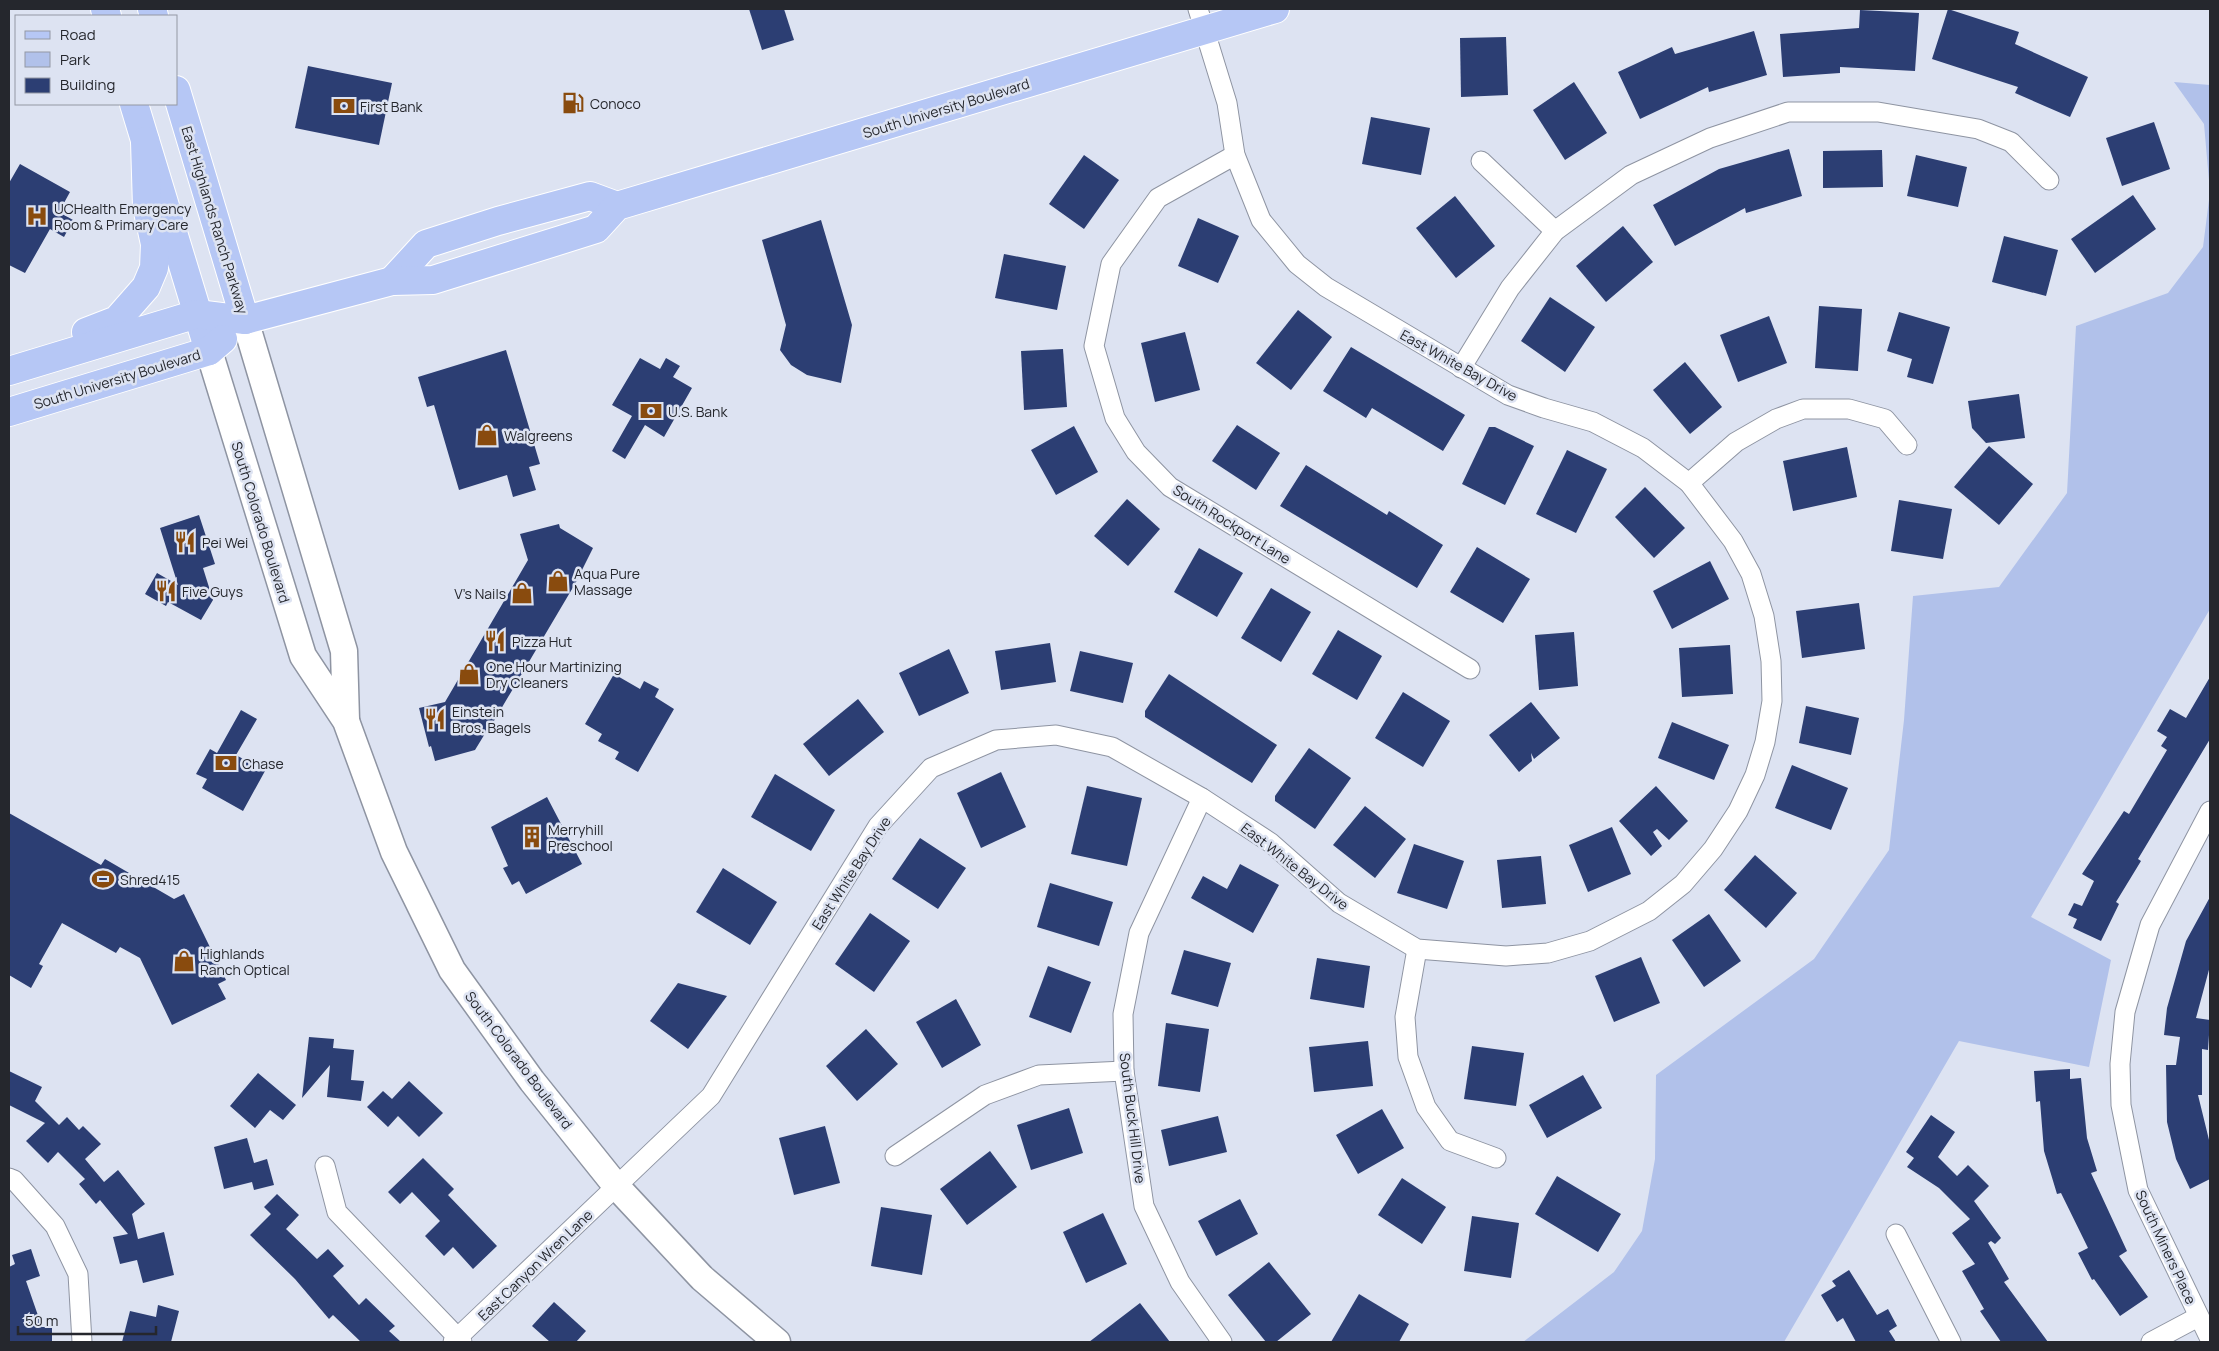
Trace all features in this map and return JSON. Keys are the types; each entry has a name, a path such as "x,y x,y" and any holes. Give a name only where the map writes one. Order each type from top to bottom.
{"main road":[{"name":"South University Boulevard","path":"19,368 197,314 245,320 392,281 433,280 596,229 617,206 1201,19 1275,9"},
{"name":"East Highlands Ranch Parkway","path":"178,97 245,320"},
{"path":"134,105 197,314"},
{"path":"19,368 53,344 117,320 146,287 154,268 155,244 147,207 145,141"},
{"path":"392,281 426,244 498,221 590,196 617,206"},
{"name":"South Colorado Boulevard","path":"197,314 303,656 346,721 394,852 452,970 532,1081 617,1187 702,1278 777,1342"},
{"name":"South University Boulevard","path":"9,412 209,351 245,320"},
{"name":"South Colorado Boulevard","path":"245,320 344,651 346,721"}],"street":[{"name":"East White Bay Drive","path":"617,1187 710,1096 878,826 930,768 996,740 1056,735 1112,747 1202,798 1271,843 1339,903 1417,949 1506,956 1548,953 1590,941 1650,911 1683,884 1714,849 1738,811 1755,775 1765,742 1772,701 1770,661 1764,616 1751,574 1733,541 1689,483 1644,448 1593,422 1508,395 1326,287 1297,264 1261,220 1235,155 1227,103 1201,19"},
{"path":"1461,368 1510,288 1555,231 1631,175 1710,138 1788,112 1878,112 1978,130 2011,142 2049,180"},
{"name":"South Rockport Lane","path":"1235,155 1158,198 1111,264 1094,346 1115,418 1136,452 1170,487 1470,669"},
{"path":"1481,160 1555,231"},
{"path":"1689,483 1736,442 1776,419 1803,409 1850,409 1885,419 1907,445"},
{"name":"South Buck Hill Drive","path":"1202,798 1139,934 1123,1014 1124,1070 1144,1206 1180,1282 1222,1342"},
{"name":"South Miners Place","path":"2210,811 2150,926 2125,1012 2120,1064 2121,1105 2138,1190 2210,1340"},
{"path":"1417,949 1406,1017 1408,1057 1426,1106 1450,1141 1496,1158"},
{"path":"895,1156 985,1095 1039,1074 1124,1070"},
{"path":"325,1166 337,1212 458,1341"},
{"path":"9,1178 14,1180 55,1226 78,1274 82,1342"},
{"name":"East Canyon Wren Lane","path":"458,1341 617,1187"},
{"path":"1896,1234 1951,1342"},
{"path":"2151,1342 2198,1317"}],"green space":[{"path":"2174,82 2210,85 2210,192 2204,124"},
{"path":"2210,192 2210,609 2031,917 2111,960 2089,1067 1959,1041 1784,1342 1523,1342 1614,1272 1642,1231 1655,1159 1656,1075 1814,959 1889,850 1904,720 1913,596 1999,587 2067,493 2076,326 2168,293 2203,247"}],"building":[{"path":"749,9 784,9 794,40 762,50"},
{"path":"1948,9 2019,32 2015,44 2088,77 2070,117 2015,93 2018,87 1932,59"},
{"path":"1860,10 1919,13 1915,71 1840,67 1840,73 1783,77 1780,34 1859,28"},
{"path":"1754,31 1767,75 1709,92 1708,87 1640,119 1618,72 1672,47 1675,54"},
{"path":"1506,37 1508,95 1461,97 1460,38"},
{"name":"First Bank","path":"308,66 392,83 379,145 295,128"},
{"path":"1574,82 1607,133 1565,160 1533,110"},
{"path":"1371,117 1430,128 1421,175 1362,164"},
{"path":"2154,122 2170,169 2122,186 2106,138"},
{"path":"1789,149 1802,196 1746,213 1745,208 1675,246 1653,205 1719,169"},
{"path":"1882,150 1883,187 1823,188 1823,151"},
{"path":"1084,155 1119,180 1084,229 1049,204"},
{"path":"1916,155 1967,167 1958,207 1907,196"},
{"name":"UCHealth Emergency Room & Primary Care","path":"20,164 70,192 59,212 73,220 64,237 50,229 25,273 9,265 9,183"},
{"path":"2133,195 2156,229 2095,273 2071,239"},
{"path":"1455,196 1495,246 1456,278 1416,228"},
{"path":"1198,218 1239,236 1218,283 1178,266"},
{"path":"821,220 852,325 841,383 807,375 791,365 780,350 786,325 762,240"},
{"path":"1623,226 1653,262 1606,302 1576,266"},
{"path":"2004,236 2058,250 2046,296 1992,282"},
{"path":"1004,254 1066,266 1057,310 995,298"},
{"path":"1550,297 1595,327 1565,372 1521,341"},
{"path":"1819,306 1862,309 1858,371 1815,368"},
{"path":"1298,310 1332,337 1291,390 1256,363"},
{"path":"1899,312 1950,327 1933,384 1907,377 1912,359 1887,351"},
{"path":"1769,316 1787,363 1738,382 1720,335"},
{"path":"1185,332 1200,390 1155,402 1141,343"},
{"path":"1351,347 1465,415 1443,451 1372,408 1366,418 1323,391"},
{"path":"1063,349 1067,407 1024,410 1021,351"},
{"name":"Walgreens","path":"506,350 540,464 529,467 536,490 513,497 507,475 459,490 434,405 427,407 418,377"},
{"name":"U.S. Bank","path":"640,358 660,369 666,358 680,366 673,377 692,388 664,437 645,425 625,459 612,451 632,416 612,405"},
{"path":"1685,362 1722,407 1690,434 1653,390"},
{"path":"2019,394 2025,438 1986,443 1972,428 1968,401"},
{"path":"1237,425 1280,453 1256,490 1212,461"},
{"path":"1074,426 1098,472 1056,495 1031,450"},
{"path":"1489,427 1495,427 1534,446 1505,505 1462,484"},
{"path":"1989,446 2033,484 1999,525 1954,487"},
{"path":"1847,447 1857,497 1793,511 1783,461"},
{"path":"1567,450 1607,469 1576,533 1536,514"},
{"path":"1306,465 1387,515 1389,511 1443,545 1417,588 1280,506"},
{"path":"1645,487 1685,528 1654,558 1615,517"},
{"path":"1127,499 1160,529 1128,566 1094,536"},
{"path":"1899,500 1952,509 1943,559 1891,551"},
{"path":"199,515 215,564 203,568 213,600 201,620 168,602 166,606 145,594 157,573 178,585 160,528"},
{"path":"559,524 560,528 593,548 575,584 475,750 435,761 431,746 429,747 419,708 445,702 528,560 520,534"},
{"path":"1477,547 1530,579 1503,623 1450,592"},
{"path":"1199,548 1243,573 1217,617 1174,592"},
{"path":"1710,561 1729,599 1672,629 1653,591"},
{"path":"1271,588 1311,612 1281,662 1241,638"},
{"path":"1859,603 1865,649 1802,658 1796,611"},
{"path":"1338,630 1382,656 1357,700 1312,674"},
{"path":"1574,632 1578,686 1539,690 1535,635"},
{"path":"1050,643 1056,682 1001,690 995,651"},
{"path":"1730,645 1733,694 1682,697 1679,648"},
{"path":"949,649 969,693 919,716 899,673"},
{"path":"1080,651 1133,663 1123,703 1070,691"},
{"path":"614,674 640,689 644,681 659,689 655,697 674,709 638,772 615,759 619,752 598,741 602,734 585,724"},
{"path":"1169,674 1277,745 1252,783 1145,717 1145,711"},
{"path":"2210,677 2210,739 2138,859 2141,861 2116,902 2119,904 2101,941 2073,928 2077,919 2068,915 2074,903 2082,906 2094,881 2082,874 2124,811 2129,814 2167,750 2161,746 2167,737 2157,731 2170,709 2186,718"},
{"path":"1403,692 1450,721 1423,767 1375,738"},
{"path":"858,699 884,732 829,776 803,744"},
{"path":"1531,702 1560,738 1534,759 1531,753 1532,761 1519,772 1489,735"},
{"path":"1806,706 1859,718 1851,755 1799,743"},
{"name":"Chase","path":"241,710 257,719 236,755 265,771 243,811 202,788 207,779 196,774 210,749 217,753"},
{"path":"1672,722 1729,745 1714,780 1658,758"},
{"path":"1309,748 1351,778 1315,829 1275,801 1275,796"},
{"path":"1792,765 1848,788 1831,830 1775,808"},
{"path":"1001,772 1026,827 981,848 957,793"},
{"path":"775,774 835,810 811,851 751,817"},
{"path":"1087,786 1142,798 1127,866 1071,854"},
{"path":"1656,786 1688,821 1669,840 1657,829 1653,832 1662,846 1651,856 1619,821"},
{"name":"Merryhill Preschool","path":"547,797 582,864 526,894 519,881 512,885 503,868 508,866 491,827"},
{"path":"1365,806 1406,839 1375,878 1333,845"},
{"path":"9,813 101,865 105,859 174,899 184,894 226,980 218,984 226,999 172,1025 140,958 120,947 116,953 62,923 39,964 43,966 31,988 9,975"},
{"path":"1612,827 1631,874 1588,892 1569,845"},
{"path":"920,838 966,868 938,909 892,879"},
{"path":"1414,844 1464,861 1447,909 1397,893"},
{"path":"1755,855 1797,893 1766,928 1724,890"},
{"path":"1541,856 1546,904 1502,908 1497,860"},
{"path":"1240,864 1279,885 1253,933 1191,898 1203,876 1227,889"},
{"path":"723,868 777,902 750,945 696,912"},
{"path":"1050,883 1113,902 1099,946 1037,927"},
{"path":"2210,897 2210,966 2196,1018 2210,1020 2208,1050 2202,1049 2202,1095 2198,1095 2210,1144 2210,1179 2190,1189 2176,1159 2167,1122 2166,1065 2176,1065 2180,1037 2164,1035 2167,1008 2186,941"},
{"path":"870,913 910,941 874,992 835,964"},
{"path":"1709,914 1741,961 1704,987 1672,940"},
{"path":"1184,950 1231,963 1218,1007 1171,994"},
{"path":"1641,957 1660,1003 1614,1022 1595,976"},
{"path":"1317,958 1370,966 1364,1008 1310,999"},
{"path":"1048,966 1091,982 1071,1033 1029,1017"},
{"path":"678,983 727,996 688,1049 650,1021"},
{"path":"956,999 981,1045 942,1068 916,1022"},
{"path":"1166,1023 1209,1029 1200,1092 1158,1086"},
{"path":"866,1029 898,1064 857,1101 826,1066"},
{"path":"309,1037 334,1039 333,1048 354,1050 351,1080 364,1081 361,1101 327,1097 330,1065 302,1098"},
{"path":"1368,1041 1373,1086 1314,1092 1309,1047"},
{"path":"1472,1046 1524,1053 1516,1106 1464,1099"},
{"path":"2070,1069 2070,1079 2081,1078 2087,1138 2097,1171 2091,1173 2127,1251 2119,1256 2148,1297 2120,1316 2094,1279 2092,1280 2078,1253 2088,1248 2061,1193 2057,1194 2044,1151 2040,1101 2036,1102 2034,1071"},
{"path":"9,1071 42,1087 35,1101 59,1125 67,1117 79,1130 83,1126 101,1144 85,1159 104,1182 118,1170 145,1204 132,1214 138,1239 164,1232 174,1275 143,1283 137,1260 120,1264 113,1237 128,1234 100,1200 96,1204 79,1184 85,1179 58,1152 48,1163 26,1141 45,1123 9,1105"},
{"path":"258,1073 296,1105 283,1120 270,1110 255,1128 230,1106"},
{"path":"1583,1075 1602,1108 1547,1138 1529,1105"},
{"path":"409,1081 443,1113 419,1137 398,1116 388,1127 367,1107 383,1091 392,1099"},
{"path":"1069,1108 1083,1153 1031,1170 1017,1125"},
{"path":"1382,1109 1404,1148 1358,1174 1336,1135"},
{"path":"1931,1115 1955,1132 1938,1157 1957,1176 1968,1165 1989,1186 1974,1201 2001,1238 1995,1244 1991,1241 1988,1243 2009,1279 2004,1282 2048,1342 2001,1342 1980,1311 1984,1309 1962,1271 1975,1264 1952,1233 1970,1219 1939,1188 1907,1167 1914,1158 1906,1152"},
{"path":"1218,1116 1227,1152 1169,1166 1161,1130"},
{"path":"825,1126 840,1183 794,1195 779,1138"},
{"path":"247,1138 254,1163 267,1159 274,1185 254,1190 252,1182 224,1189 214,1147"},
{"path":"990,1151 1017,1187 967,1225 940,1189"},
{"path":"423,1158 454,1189 448,1195 497,1246 473,1269 453,1247 444,1256 425,1236 440,1221 412,1192 400,1204 388,1192"},
{"path":"1557,1176 1621,1214 1598,1252 1535,1214"},
{"path":"1402,1178 1446,1207 1422,1244 1378,1215"},
{"path":"277,1194 299,1215 286,1229 317,1259 328,1249 344,1266 333,1276 359,1305 366,1298 395,1326 389,1331 401,1342 361,1342 333,1315 329,1319 295,1279 250,1235 271,1214 264,1207"},
{"path":"1240,1199 1258,1234 1216,1256 1198,1221"},
{"path":"881,1207 932,1215 922,1275 871,1266"},
{"path":"1103,1213 1127,1264 1086,1283 1063,1232"},
{"path":"1472,1216 1519,1223 1511,1278 1464,1271"},
{"path":"31,1249 40,1276 26,1281 42,1327 52,1327 52,1342 9,1342 9,1267 15,1264 12,1255"},
{"path":"1269,1262 1311,1314 1276,1342 1266,1342 1228,1295"},
{"path":"1849,1270 1877,1315 1888,1309 1897,1326 1889,1331 1896,1342 1856,1342 1843,1318 1837,1322 1821,1295 1836,1286 1832,1281"},
{"path":"1359,1294 1409,1324 1399,1342 1331,1342"},
{"path":"554,1302 586,1331 576,1342 550,1342 532,1326"},
{"path":"1140,1303 1170,1342 1089,1342"},
{"path":"158,1305 179,1311 171,1342 122,1342 130,1311 156,1317"}],"place":[{"name":"Conoco","path":"573,103"},
{"name":"First Bank","path":"344,106"},
{"name":"UCHealth Emergency Room & Primary Care","path":"37,216"},
{"name":"U.S. Bank","path":"651,411"},
{"name":"Walgreens","path":"487,435"},
{"name":"Pei Wei","path":"185,542"},
{"name":"Aqua Pure Massage","path":"558,581"},
{"name":"Five Guys","path":"166,591"},
{"name":"V's Nails","path":"522,593"},
{"name":"Pizza Hut","path":"495,641"},
{"name":"One Hour Martinizing Dry Cleaners","path":"469,674"},
{"name":"Einstein Bros. Bagels","path":"435,719"},
{"name":"Chase","path":"226,763"},
{"name":"Merryhill Preschool","path":"532,837"},
{"name":"Shred415","path":"103,879"},
{"name":"Highlands Ranch Optical","path":"184,961"}]}
